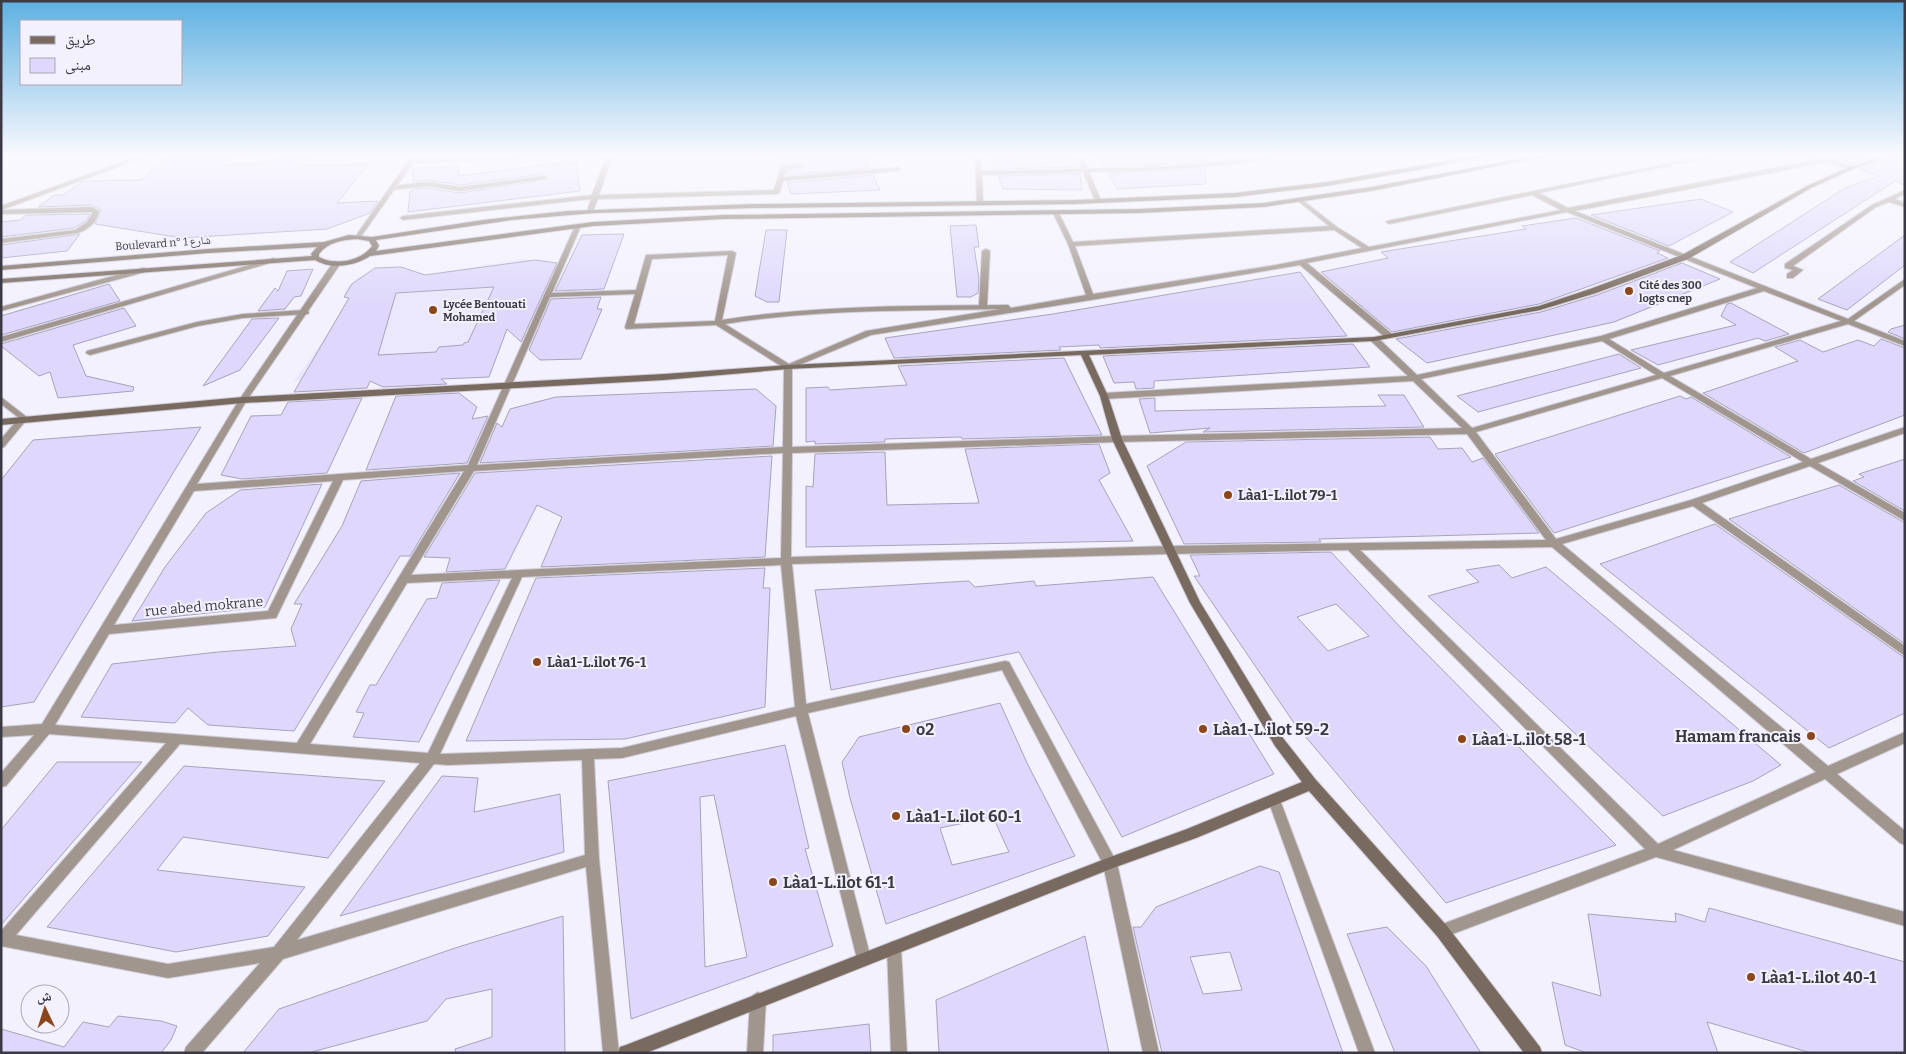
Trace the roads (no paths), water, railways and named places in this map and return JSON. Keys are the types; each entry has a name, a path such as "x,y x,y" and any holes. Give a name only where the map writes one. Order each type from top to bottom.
{"main road":[{"path":"358,237 372,239 590,211 739,206"},
{"path":"337,263 369,254 578,226 723,217 1056,213 1248,206"},
{"path":"1,422 24,418 243,400 788,367 1374,339 1540,308 1685,257 1774,206"},
{"name":"Boulevard n° شارع 1","path":"1,268 208,251 327,244 358,237"},
{"path":"369,254 376,246 372,239"},
{"path":"316,258 317,251 327,244"},
{"name":"Boulevard n° شارع 1","path":"1,281 277,260 316,258 323,262 337,263"},
{"path":"1084,353 1104,396 1118,439 1150,512 1195,603 1279,742 1311,784 1442,931 1534,1053"},
{"path":"626,1053 1110,863 1191,834 1311,784"}],"street":[{"path":"358,237 379,206"},
{"path":"403,218 511,206"},
{"path":"590,211 592,206"},
{"path":"1308,206 1335,228 1369,250"},
{"path":"1389,222 1468,206"},
{"path":"1559,206 1905,344"},
{"path":"788,367 869,334 1369,250 1586,206"},
{"path":"1790,276 1799,270 1788,266 1874,206"},
{"path":"1,212 96,211 96,216 86,227 76,232 1,241"},
{"path":"1056,213 1071,244 1091,298"},
{"path":"300,748 471,468 506,385 578,226"},
{"path":"1071,244 1335,228"},
{"path":"983,306 986,251"},
{"path":"718,323 732,253 649,257 629,327 718,323 767,315 983,306 1030,308"},
{"path":"1,340 277,260"},
{"path":"1301,262 1389,336"},
{"path":"1,782 46,729 243,400 337,263"},
{"path":"1,309 145,270"},
{"path":"190,488 471,468 788,450 1118,439 1470,431 1663,377 1848,322 1905,281"},
{"path":"1104,396 1415,378 1603,338 1764,288"},
{"path":"547,295 639,292"},
{"path":"90,354 197,324 243,316 305,312"},
{"path":"718,323 788,367"},
{"path":"1603,338 1663,377 1814,462 1905,518"},
{"path":"1374,339 1470,431 1554,544 1905,839"},
{"path":"788,367 786,561 801,710 864,959"},
{"path":"1,400 24,418 1,445"},
{"path":"404,580 786,561 1170,550 1554,544 1694,502 1905,430"},
{"name":"rue abed mokrane","path":"104,630 272,615 340,477"},
{"path":"1694,502 1905,652"},
{"path":"1352,548 1656,851 1905,919"},
{"path":"192,1053 278,953 431,759 518,573"},
{"path":"1,732 46,729 431,759 622,753 801,710 1006,665 1110,863 1151,1053"},
{"path":"1442,931 1656,851 1905,738"},
{"path":"176,740 3,940 168,971 278,953 592,859"},
{"path":"588,754 592,859 610,1053"},
{"path":"1274,800 1367,1053"},
{"path":"894,948 899,1053"},
{"path":"755,1053 758,1000"}],"place":[{"name":"Cité des 300 logts cnep","path":"1629,291"},
{"name":"Lycée Bentouati Mohamed","path":"433,310"},
{"name":"Làa1-L.ilot 79-1","path":"1228,495"},
{"name":"Làa1-L.ilot 76-1","path":"537,662"},
{"name":"o2","path":"906,729"},
{"name":"Làa1-L.ilot 59-2","path":"1203,729"},
{"name":"Hamam francais","path":"1811,736"},
{"name":"Làa1-L.ilot 58-1","path":"1462,739"},
{"name":"Làa1-L.ilot 60-1","path":"896,816"},
{"name":"Làa1-L.ilot 61-1","path":"773,882"},
{"name":"Làa1-L.ilot 40-1","path":"1751,977"}]}
